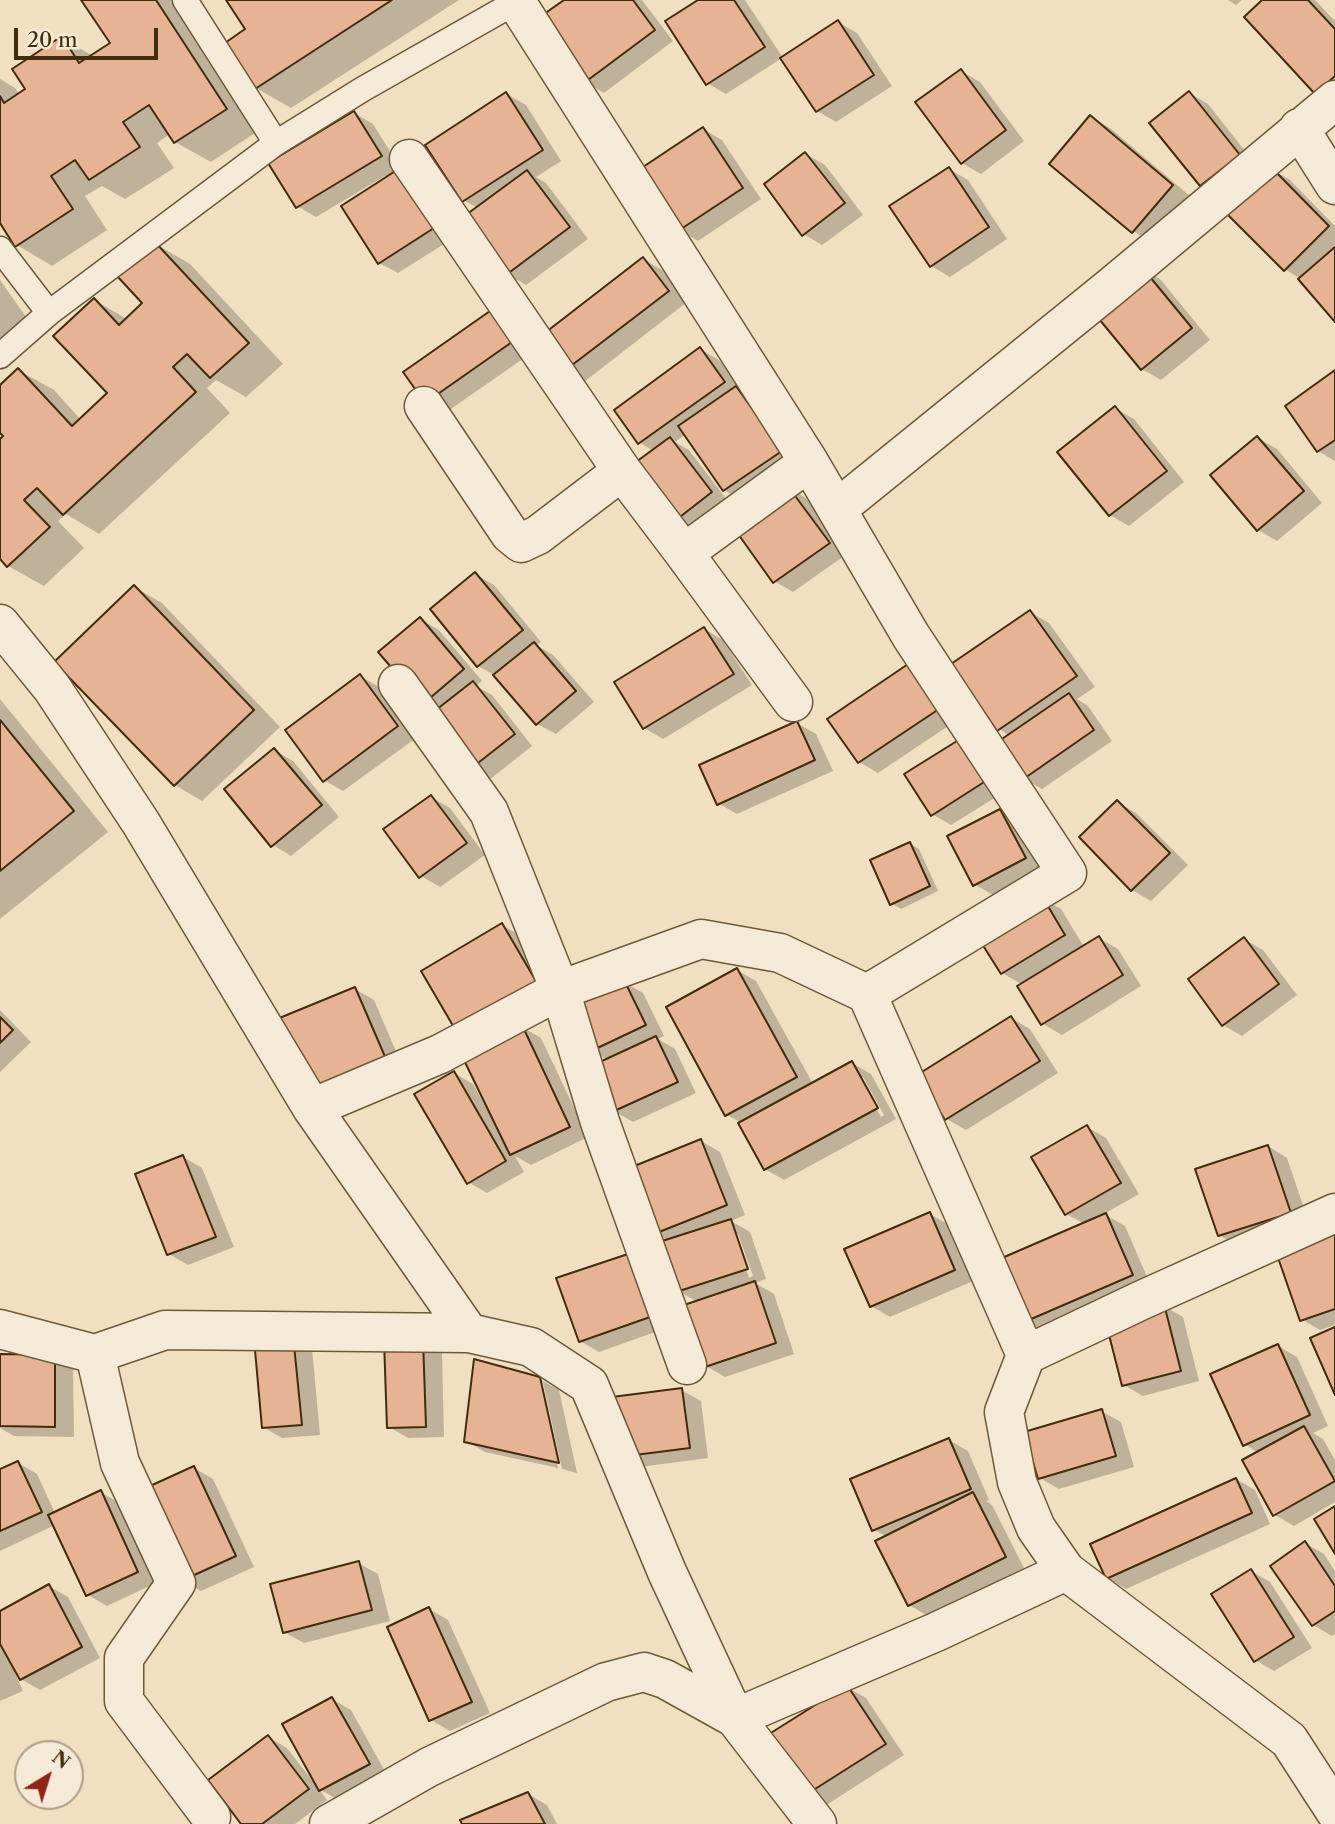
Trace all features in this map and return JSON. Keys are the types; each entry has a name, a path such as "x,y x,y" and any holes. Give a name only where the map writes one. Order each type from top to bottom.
{"street":[{"path":"517,1 838,509 911,636 1068,873 867,994"},
{"path":"838,509 1335,100"},
{"path":"1299,128 1335,185"},
{"path":"409,159 622,471 793,702"},
{"path":"424,406 510,534 521,543 538,535 622,471"},
{"path":"684,553 808,462"},
{"path":"0,624 52,688 141,823 312,1108 469,1333"},
{"path":"398,684 489,812 560,990 600,1122 687,1365"},
{"path":"312,1108 440,1054 560,990 701,939 780,953 867,994 1026,1355"},
{"path":"1335,1213 1026,1355 1004,1412 1017,1482 1036,1528 1066,1571 1289,1740 1335,1811"},
{"path":"0,1329 95,1354 165,1330 469,1333 531,1347 589,1385 667,1572 736,1718 817,1824"},
{"path":"95,1354 120,1463 176,1583 124,1658 124,1701 210,1822"},
{"path":"736,1718 936,1632 1066,1571"},
{"path":"328,1824 441,1761 606,1682 644,1672 665,1679 736,1718"}],"lane":[{"path":"185,0 275,144"},
{"path":"0,356 49,313 275,144 363,89 517,1"},
{"path":"0,248 49,313"}],"building":[{"path":"81,0 156,0 227,109 174,143 149,105 123,122 140,147 89,180 75,160 51,176 73,209 15,247 0,223 0,96 4,103 25,89 12,69 62,36 79,63 110,43"},
{"path":"226,0 392,0 255,89 225,43 245,29"},
{"path":"564,0 633,0 655,30 584,83 537,19"},
{"path":"698,0 734,0 765,47 706,85 665,21"},
{"path":"1262,0 1308,0 1335,29 1335,76 1315,94 1244,17"},
{"path":"838,20 874,75 816,112 780,58"},
{"path":"961,69 1006,130 961,164 915,102"},
{"path":"1189,91 1240,155 1200,186 1149,123"},
{"path":"506,92 543,150 462,202 425,145"},
{"path":"354,111 382,156 296,208 268,163"},
{"path":"1090,115 1173,185 1132,233 1049,164"},
{"path":"703,127 743,188 678,231 637,171"},
{"path":"805,152 845,203 802,236 764,184"},
{"path":"1270,166 1329,226 1284,271 1224,211"},
{"path":"949,167 989,227 930,267 889,206"},
{"path":"397,170 434,228 378,264 341,206"},
{"path":"527,170 570,227 506,275 463,217"},
{"path":"154,241 249,343 210,378 187,354 173,367 196,392 63,515 37,488 24,500 50,527 7,567 0,559 0,439 3,436 0,433 0,385 18,368 72,426 107,393 53,336 94,298 119,325 142,303 117,276"},
{"path":"1335,247 1335,322 1298,279"},
{"path":"643,257 669,291 563,372 537,339"},
{"path":"1141,266 1192,328 1141,370 1090,308"},
{"path":"490,311 512,342 425,403 403,372"},
{"path":"700,347 725,382 638,444 614,410"},
{"path":"1335,370 1335,440 1317,452 1285,406"},
{"path":"736,386 782,451 723,491 678,426"},
{"path":"1115,406 1167,471 1109,516 1057,452"},
{"path":"1257,436 1304,491 1257,531 1210,475"},
{"path":"670,437 712,492 667,527 625,470"},
{"path":"787,485 830,543 773,583 731,524"},
{"path":"475,572 523,630 477,667 430,609"},
{"path":"134,585 254,710 174,786 54,662"},
{"path":"1030,610 1077,676 997,731 951,664"},
{"path":"420,617 464,669 423,704 378,652"},
{"path":"704,627 734,674 643,729 614,682"},
{"path":"534,642 576,691 536,725 493,675"},
{"path":"914,660 945,705 858,763 827,719"},
{"path":"360,674 398,726 323,782 285,730"},
{"path":"473,681 515,734 469,770 427,717"},
{"path":"1069,693 1094,730 1022,780 996,743"},
{"path":"0,720 74,811 0,871"},
{"path":"797,721 815,760 717,805 699,765"},
{"path":"965,736 992,777 931,816 904,774"},
{"path":"274,748 322,805 271,847 224,789"},
{"path":"431,795 467,843 419,878 383,829"},
{"path":"1117,800 1170,853 1131,891 1079,837"},
{"path":"1000,809 1026,858 973,886 947,836"},
{"path":"910,842 930,886 890,905 870,860"},
{"path":"1042,896 1065,935 1001,974 977,936"},
{"path":"502,923 540,988 459,1036 421,971"},
{"path":"1099,936 1123,975 1041,1025 1017,986"},
{"path":"1244,937 1279,984 1222,1026 1188,979"},
{"path":"737,968 797,1077 725,1116 666,1007"},
{"path":"624,980 646,1025 589,1052 568,1008"},
{"path":"355,987 386,1059 308,1092 277,1019"},
{"path":"1011,1016 1040,1061 945,1120 917,1075"},
{"path":"0,1017 13,1030 0,1043"},
{"path":"522,1025 570,1127 510,1155 461,1054"},
{"path":"656,1036 678,1082 612,1112 591,1066"},
{"path":"852,1061 878,1108 764,1170 738,1123"},
{"path":"454,1071 506,1161 467,1184 414,1094"},
{"path":"1087,1125 1121,1183 1065,1215 1031,1157"},
{"path":"701,1139 727,1205 654,1234 627,1169"},
{"path":"1268,1145 1291,1213 1218,1236 1195,1169"},
{"path":"183,1155 216,1237 167,1255 135,1174"},
{"path":"930,1212 955,1270 870,1307 844,1249"},
{"path":"1106,1213 1133,1275 1022,1323 995,1261"},
{"path":"731,1219 748,1269 676,1292 659,1242"},
{"path":"1335,1228 1335,1309 1300,1321 1275,1249"},
{"path":"631,1253 653,1316 579,1342 556,1278"},
{"path":"755,1281 776,1343 705,1367 684,1305"},
{"path":"1164,1304 1181,1371 1122,1386 1105,1319"},
{"path":"1335,1327 1335,1395 1310,1338"},
{"path":"293,1335 302,1425 262,1428 254,1339"},
{"path":"423,1339 426,1427 387,1428 384,1340"},
{"path":"1278,1344 1310,1415 1243,1446 1210,1374"},
{"path":"0,1354 55,1355 55,1427 0,1426"},
{"path":"474,1359 540,1377 559,1463 464,1442"},
{"path":"682,1388 690,1448 619,1457 612,1397"},
{"path":"1102,1409 1116,1456 1038,1479 1024,1432"},
{"path":"1304,1426 1335,1481 1273,1516 1242,1460"},
{"path":"949,1438 971,1489 872,1531 850,1479"},
{"path":"18,1461 42,1512 0,1531 0,1469"},
{"path":"194,1466 236,1556 181,1581 139,1491"},
{"path":"1236,1478 1252,1513 1106,1579 1090,1544"},
{"path":"101,1490 138,1572 86,1596 48,1515"},
{"path":"973,1492 1006,1557 908,1606 875,1541"},
{"path":"1335,1506 1335,1554 1314,1519"},
{"path":"1305,1541 1335,1586 1335,1611 1312,1626 1270,1566"},
{"path":"359,1561 372,1610 283,1633 270,1584"},
{"path":"1251,1569 1294,1637 1254,1662 1211,1594"},
{"path":"49,1584 82,1647 20,1680 0,1644 0,1611"},
{"path":"429,1607 472,1702 429,1721 387,1627"},
{"path":"847,1685 886,1744 804,1796 766,1736"},
{"path":"332,1697 370,1764 319,1791 282,1724"},
{"path":"268,1735 309,1789 262,1824 241,1824 208,1780"},
{"path":"528,1792 545,1824 462,1824 460,1820"}]}
